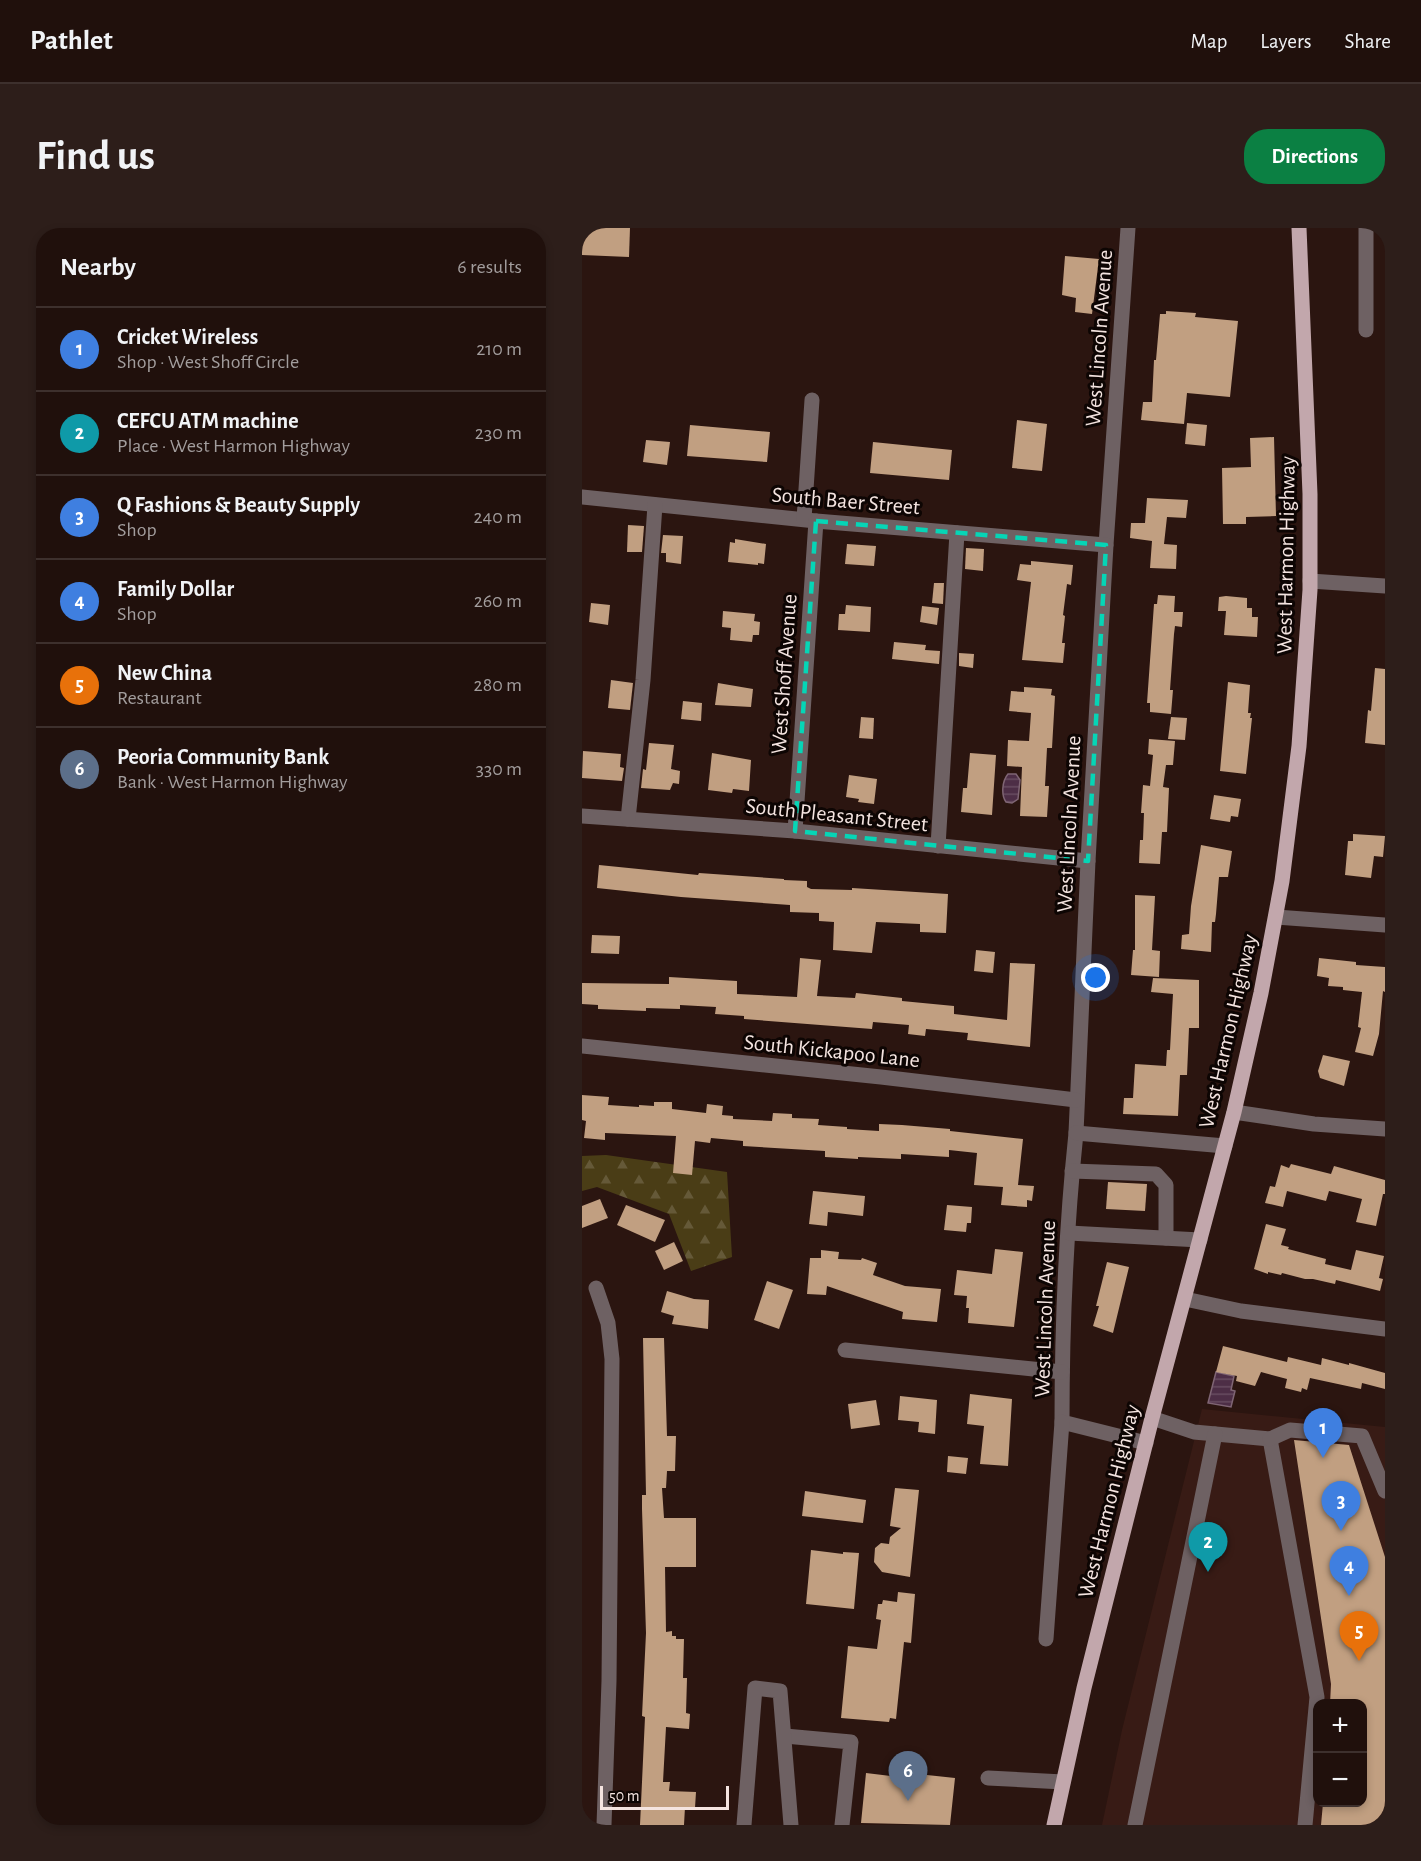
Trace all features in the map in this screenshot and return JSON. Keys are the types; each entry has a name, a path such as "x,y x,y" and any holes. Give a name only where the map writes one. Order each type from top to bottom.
{"main road":[{"name":"West Harmon Highway","path":"1054,1825 1084,1688 1152,1418 1234,1112 1276,917 1286,852 1299,746 1310,581 1310,494 1299,228"}],"street":[{"name":"West Lincoln Avenue","path":"1046,1639 1062,1422 1062,1372 1072,1171 1076,1133 1088,861 1106,545 1128,228"},
{"path":"1366,228 1366,330"},
{"name":"West Shoff Avenue","path":"795,831 810,520 812,400"},
{"name":"South Baer Street","path":"582,496 810,520 1106,545"},
{"path":"628,819 643,680 655,505"},
{"path":"938,846 957,533"},
{"path":"1310,581 1385,586"},
{"name":"South Pleasant Street","path":"582,816 795,831 1088,861"},
{"path":"1276,917 1385,925"},
{"name":"South Kickapoo Lane","path":"582,1046 1076,1100"},
{"path":"1234,1112 1314,1124 1385,1129"},
{"path":"1076,1133 1224,1146"},
{"path":"1072,1171 1156,1174 1166,1185 1166,1239"},
{"path":"1069,1233 1200,1240"},
{"path":"596,1288 608,1323 612,1359 609,1681 604,1825"},
{"path":"1185,1299 1259,1314 1385,1329"},
{"path":"845,1350 1062,1372"},
{"path":"1152,1418 1194,1432 1270,1440 1290,1430 1362,1436 1385,1491"},
{"name":"West Lincoln Avenue","path":"1062,1422 1146,1443"},
{"path":"1135,1825 1215,1434"},
{"path":"1270,1440 1317,1696 1305,1825"},
{"path":"744,1825 755,1688 780,1691 791,1825"},
{"path":"785,1736 851,1742 842,1825"},
{"path":"988,1778 1063,1782"}],"highlighted area":[{"path":"816,521 1106,545 1088,861 795,831"}],"shaded area":[{"path":"1008,774 1016,774 1020,780 1018,799 1012,803 1006,802 1003,796 1003,784"},
{"path":"1216,1372 1234,1376 1231,1390 1235,1391 1231,1407 1208,1403"},
{"path":"1202,1409 1385,1427 1385,1825 1102,1825 1122,1730"}],"green space":[{"path":"606,1155 727,1172 732,1257 691,1271 669,1214 597,1187 582,1191 582,1156"}],"building":[{"path":"582,228 630,228 629,257 582,255"},
{"path":"1065,256 1099,259 1092,314 1075,312 1076,298 1062,295"},
{"path":"1166,311 1196,313 1195,317 1238,321 1230,397 1187,393 1184,424 1141,420 1143,402 1152,402 1154,360 1156,360 1160,314 1166,314"},
{"path":"1017,420 1047,424 1042,471 1012,468"},
{"path":"1187,423 1207,425 1205,446 1185,444"},
{"path":"690,425 770,432 767,462 687,456"},
{"path":"1274,437 1276,516 1246,517 1246,524 1223,524 1222,468 1251,467 1250,438"},
{"path":"646,440 670,442 667,465 643,462"},
{"path":"873,442 952,450 949,480 870,473"},
{"path":"1147,498 1188,500 1186,518 1167,517 1164,544 1177,545 1176,569 1150,568 1152,541 1130,538 1131,523 1145,523"},
{"path":"628,525 644,526 642,552 627,552"},
{"path":"663,535 683,536 681,564 666,562 666,553 661,553"},
{"path":"735,539 766,544 764,564 728,562 730,542 735,543"},
{"path":"847,544 876,546 874,566 845,564"},
{"path":"966,548 984,549 983,571 965,569"},
{"path":"1031,561 1073,565 1071,585 1067,584 1063,615 1065,616 1062,643 1065,643 1063,663 1022,660 1031,582 1017,580 1020,564 1031,565"},
{"path":"934,583 944,583 943,604 932,603"},
{"path":"1158,595 1175,596 1174,612 1183,612 1182,627 1175,626 1174,634 1170,690 1173,690 1171,714 1150,712 1150,703 1147,703 1154,604 1157,604"},
{"path":"1219,597 1247,598 1247,608 1252,608 1252,617 1258,617 1257,637 1224,635 1226,611 1218,611"},
{"path":"591,603 610,605 608,625 589,622"},
{"path":"846,605 871,607 870,632 838,630 839,614 845,614"},
{"path":"922,606 939,608 937,625 920,622"},
{"path":"723,611 755,614 754,621 760,622 759,635 753,635 752,642 730,640 731,628 722,627"},
{"path":"894,642 926,645 925,650 940,651 939,664 892,659"},
{"path":"959,653 974,654 973,668 959,666"},
{"path":"1375,668 1385,669 1385,745 1365,743"},
{"path":"611,680 633,683 630,710 608,708"},
{"path":"1228,682 1250,685 1248,713 1251,713 1250,718 1252,718 1246,774 1220,771"},
{"path":"718,683 753,689 751,707 715,705"},
{"path":"1024,687 1052,689 1051,695 1055,696 1052,748 1047,748 1045,786 1049,786 1047,817 1020,816 1022,767 1007,766 1008,740 1029,741 1031,713 1009,711 1011,691 1024,692"},
{"path":"683,701 702,703 701,721 681,719"},
{"path":"861,717 874,718 873,739 859,738"},
{"path":"1171,717 1187,718 1185,740 1168,739"},
{"path":"1149,739 1175,741 1173,765 1166,765 1163,787 1169,788 1167,832 1162,832 1160,864 1139,863 1140,840 1143,840 1144,813 1141,813 1143,785 1150,786 1153,755 1148,754"},
{"path":"649,743 674,745 671,769 680,771 679,784 673,783 670,790 641,788"},
{"path":"583,751 621,754 620,767 624,768 622,781 582,778"},
{"path":"712,753 751,760 749,791 733,789 732,793 708,790"},
{"path":"970,753 996,755 992,815 961,812 963,788 967,788"},
{"path":"849,775 877,779 874,804 858,802 859,799 846,797"},
{"path":"1214,795 1241,799 1238,817 1231,816 1230,822 1210,819"},
{"path":"1353,834 1385,836 1383,857 1374,856 1371,878 1345,875 1348,841 1353,841"},
{"path":"1201,845 1232,851 1228,877 1219,877 1215,922 1212,922 1211,952 1181,949 1182,935 1189,934"},
{"path":"599,865 698,875 699,873 807,881 807,887 811,889 852,890 852,888 948,894 946,933 920,932 920,924 876,922 872,953 833,950 834,922 819,921 819,913 790,912 790,905 597,888"},
{"path":"1135,895 1155,896 1152,950 1160,951 1159,977 1131,975 1133,950 1135,950"},
{"path":"592,935 620,936 619,954 591,953"},
{"path":"976,950 995,952 993,973 974,971"},
{"path":"800,958 821,960 817,996 855,998 856,993 902,998 902,1001 954,1006 954,1014 1007,1020 1010,963 1035,964 1030,1047 967,1040 968,1033 926,1029 925,1036 908,1034 909,1025 873,1022 872,1029 744,1019 744,1016 715,1014 716,1007 680,1005 680,1009 646,1008 646,1011 598,1009 598,1005 582,1004 582,983 669,984 669,977 737,981 737,994 797,997"},
{"path":"1319,958 1356,962 1356,965 1385,967 1385,992 1383,991 1379,1034 1373,1056 1355,1052 1361,1028 1358,1027 1362,992 1328,986 1329,978 1317,976"},
{"path":"1153,978 1199,980 1199,1028 1189,1028 1187,1075 1180,1075 1178,1116 1123,1114 1124,1098 1133,1098 1135,1064 1166,1066 1167,1050 1170,1050 1173,994 1151,992"},
{"path":"1323,1055 1350,1061 1344,1086 1320,1078 1318,1071"},
{"path":"582,1095 609,1097 608,1105 639,1107 639,1105 654,1106 654,1102 672,1102 672,1109 706,1113 707,1104 723,1106 722,1115 733,1116 733,1119 772,1121 773,1113 792,1114 792,1118 819,1119 818,1125 847,1127 847,1129 879,1131 879,1124 902,1125 1023,1139 1018,1185 1034,1186 1032,1201 1027,1200 1027,1207 1001,1205 1003,1187 974,1185 977,1153 949,1150 949,1157 901,1154 901,1159 858,1157 858,1159 825,1157 825,1151 743,1146 743,1141 711,1138 710,1143 695,1141 692,1175 673,1173 676,1136 605,1133 605,1140 584,1138 586,1121 582,1120"},
{"path":"1291,1164 1331,1174 1334,1166 1385,1180 1385,1194 1383,1194 1376,1226 1356,1222 1362,1199 1329,1191 1326,1201 1287,1191 1283,1207 1265,1203 1270,1186 1275,1187 1281,1165 1289,1168"},
{"path":"1108,1182 1147,1184 1145,1211 1106,1209"},
{"path":"813,1191 865,1196 863,1216 828,1212 827,1226 809,1224"},
{"path":"600,1199 608,1218 582,1228 582,1206"},
{"path":"626,1205 665,1220 655,1242 617,1225"},
{"path":"947,1205 972,1207 971,1223 967,1223 966,1232 944,1230"},
{"path":"1266,1224 1286,1229 1281,1245 1326,1259 1325,1264 1351,1270 1356,1250 1384,1256 1379,1278 1383,1279 1380,1291 1336,1280 1335,1284 1282,1273 1281,1275 1268,1272 1268,1274 1254,1269"},
{"path":"674,1242 683,1261 664,1270 655,1251"},
{"path":"995,1249 1023,1252 1014,1327 968,1323 967,1296 954,1295 957,1270 992,1274"},
{"path":"821,1250 839,1252 838,1259 861,1260 862,1258 877,1263 873,1275 905,1286 941,1289 937,1322 902,1319 903,1312 827,1286 826,1295 807,1294 810,1258 821,1258"},
{"path":"1107,1262 1129,1267 1113,1333 1093,1326"},
{"path":"767,1281 793,1290 779,1329 754,1320"},
{"path":"667,1291 694,1299 709,1300 708,1329 672,1324 674,1316 661,1312"},
{"path":"643,1338 664,1338 667,1436 676,1436 675,1471 667,1471 666,1488 662,1488 664,1518 696,1518 696,1567 665,1567 666,1632 672,1631 672,1636 676,1636 676,1639 684,1639 683,1678 687,1678 686,1713 690,1714 689,1729 666,1727 663,1782 670,1782 669,1791 696,1792 695,1808 685,1807 684,1825 640,1825 646,1633 642,1509 642,1495 646,1495"},
{"path":"1223,1346 1287,1362 1288,1357 1321,1365 1322,1358 1349,1365 1349,1363 1385,1373 1385,1389 1362,1383 1361,1389 1310,1378 1307,1390 1302,1388 1301,1392 1285,1388 1287,1379 1261,1372 1255,1386 1236,1381 1237,1376 1216,1372"},
{"path":"970,1394 1012,1399 1008,1466 980,1464 984,1426 967,1424"},
{"path":"900,1396 937,1400 935,1434 918,1432 919,1422 898,1420"},
{"path":"876,1400 880,1425 851,1429 848,1404"},
{"path":"1294,1440 1349,1445 1385,1557 1385,1825 1321,1825 1323,1807 1367,1807 1367,1699 1330,1699 1331,1684"},
{"path":"948,1456 968,1458 966,1474 947,1472"},
{"path":"895,1488 919,1490 910,1577 882,1572 874,1562 875,1548 881,1543 889,1544 890,1537 901,1528 890,1526"},
{"path":"805,1491 866,1500 863,1523 802,1516"},
{"path":"811,1550 843,1554 843,1552 859,1553 854,1609 806,1604"},
{"path":"898,1592 915,1594 911,1643 904,1642 896,1719 890,1718 889,1722 841,1718 848,1646 877,1649 881,1620 876,1619 878,1604 882,1604 883,1600 897,1602"},
{"path":"899,1772 955,1778 950,1825 861,1823 866,1773 899,1777"}],"place":[{"name":"Cricket Wireless","path":"1323,1458"},
{"name":"Q Fashions & Beauty Supply","path":"1341,1531"},
{"name":"CEFCU ATM machine","path":"1208,1572"},
{"name":"Family Dollar","path":"1349,1596"},
{"name":"New China","path":"1359,1661"},
{"name":"Peoria Community Bank","path":"908,1801"}]}
